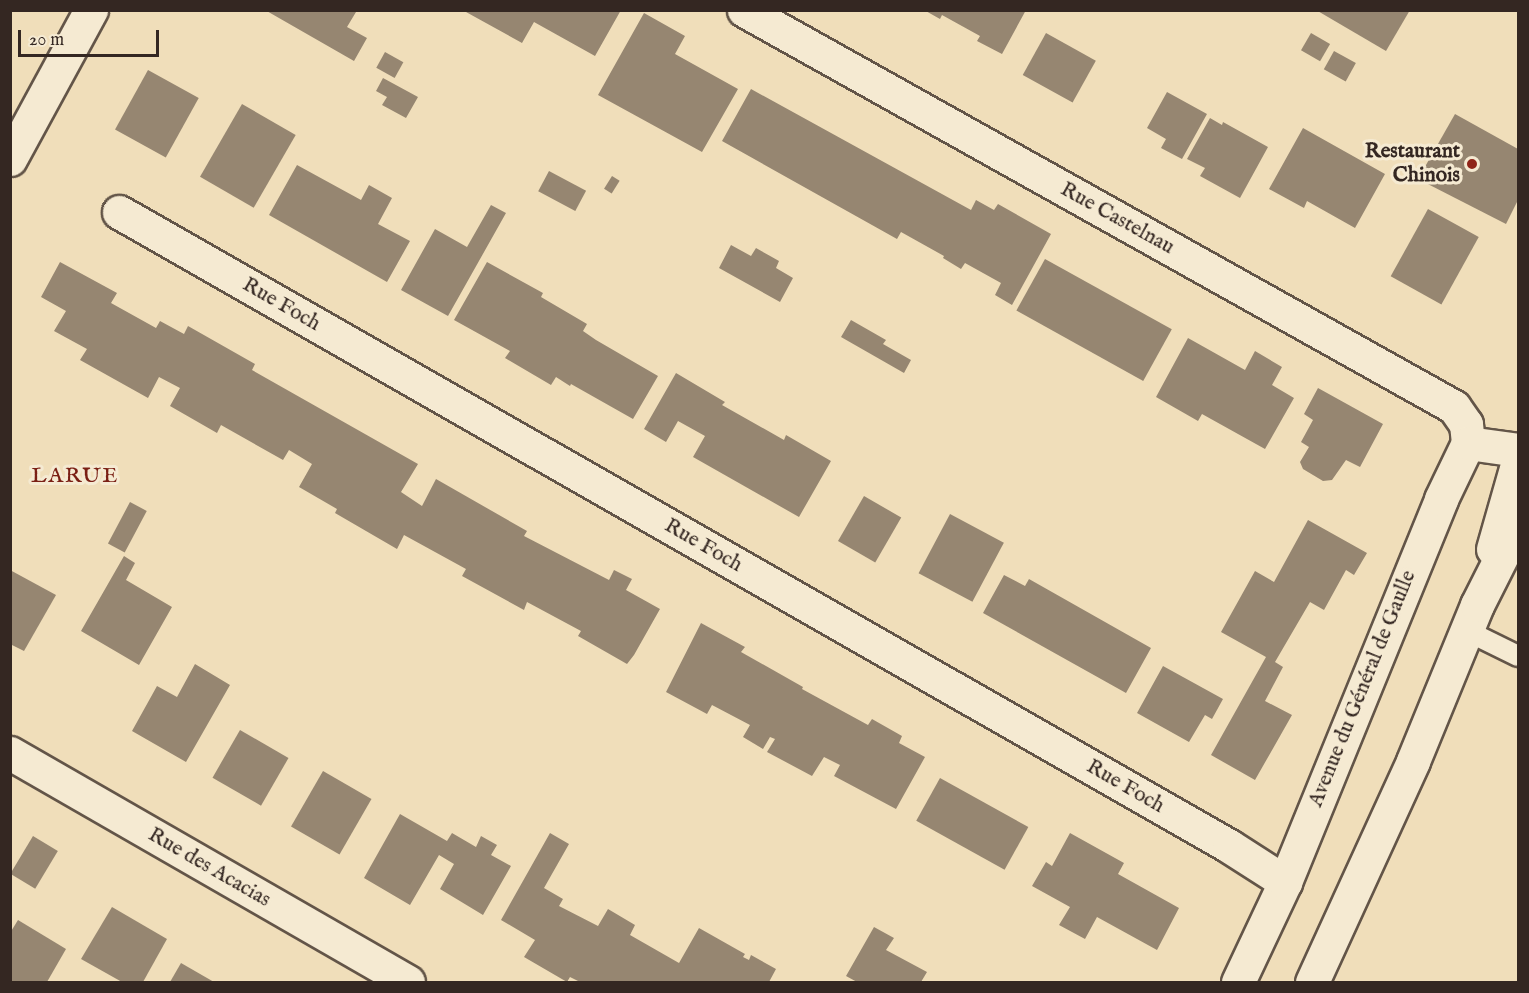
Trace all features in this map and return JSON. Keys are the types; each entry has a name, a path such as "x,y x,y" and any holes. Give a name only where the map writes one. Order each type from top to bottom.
{"street":[{"path":"10,159 91,10"},
{"name":"Rue Castelnau","path":"744,10 1454,407 1466,424 1468,443"},
{"name":"Rue Foch","path":"119,212 1229,846 1285,882"},
{"path":"1468,443 1518,450"},
{"name":"Avenue du Général de Gaulle","path":"1238,982 1285,882 1441,499 1468,443"},
{"path":"1472,618 1518,461"},
{"path":"1312,982 1413,760 1472,618 1518,524"},
{"name":"Rue des Acacias","path":"10,753 408,982"}],"lane":[{"path":"1472,618 1518,656"}],"building":[{"path":"265,10 354,10 356,12 347,27 367,38 354,61"},
{"path":"467,10 621,10 595,56 534,22 522,43 466,12"},
{"path":"924,10 1026,10 1002,54 977,41 980,36 942,15 940,19"},
{"path":"1316,10 1410,10 1386,51"},
{"path":"644,13 685,36 675,54 738,89 702,152 598,95"},
{"path":"1046,33 1096,61 1073,103 1023,75"},
{"path":"1311,33 1330,44 1320,61 1301,50"},
{"path":"1334,51 1356,63 1346,81 1324,69"},
{"path":"385,52 403,62 395,78 376,68"},
{"path":"148,70 199,98 166,158 115,129"},
{"path":"383,78 418,97 406,118 382,105 387,97 376,91"},
{"path":"751,89 971,210 976,200 994,210 998,204 1051,234 1012,305 995,295 1001,283 965,263 961,269 943,258 944,256 901,232 897,239 722,141"},
{"path":"1167,92 1207,114 1182,159 1161,148 1166,139 1147,128"},
{"path":"242,104 296,135 254,208 200,177"},
{"name":"Restaurant Chinois","path":"1455,114 1518,149 1518,200 1506,224 1418,179"},
{"path":"1210,118 1222,125 1223,122 1268,147 1240,198 1200,176 1205,168 1187,159"},
{"path":"1303,128 1385,174 1355,228 1307,201 1304,208 1269,189"},
{"path":"297,165 361,200 369,185 392,198 378,224 410,241 387,282 269,215"},
{"path":"549,171 586,191 575,211 538,191"},
{"path":"612,176 620,181 612,193 604,189"},
{"path":"491,205 506,213 448,316 401,290 435,229 467,247"},
{"path":"1428,209 1479,237 1441,304 1391,276"},
{"path":"731,245 751,256 756,248 779,261 776,268 793,278 780,302 719,268"},
{"path":"1045,259 1172,329 1143,381 1016,311"},
{"path":"60,262 117,293 111,303 156,328 160,321 184,334 188,326 255,364 252,370 418,464 401,492 422,506 436,479 527,531 524,536 609,580 614,570 632,579 626,590 660,609 634,655 627,664 578,636 581,631 527,602 524,610 462,576 466,569 404,535 397,549 335,513 337,509 299,487 312,464 289,450 283,460 221,425 217,433 170,406 180,388 159,377 148,398 80,360 87,349 54,331 66,311 41,297"},
{"path":"487,262 543,293 541,297 587,324 583,331 658,376 633,419 556,377 551,385 505,358 510,351 454,320"},
{"path":"851,320 886,340 883,344 911,360 904,373 841,337"},
{"path":"1188,338 1245,370 1255,351 1282,367 1272,385 1294,398 1265,449 1202,414 1198,421 1156,397"},
{"path":"676,373 725,402 722,405 784,440 786,435 831,461 799,517 693,457 705,436 678,421 666,442 644,429"},
{"path":"1318,388 1383,424 1360,467 1346,460 1332,480 1323,481 1303,469 1300,462 1309,447 1301,442 1313,420 1304,414"},
{"path":"864,496 901,518 875,563 838,541"},
{"path":"130,502 147,511 125,552 108,543"},
{"path":"950,514 1004,543 972,602 919,573"},
{"path":"1308,520 1367,553 1354,575 1346,570 1324,610 1310,602 1275,662 1283,667 1265,701 1292,715 1255,780 1211,755 1266,657 1221,632 1255,571 1274,582"},
{"path":"124,556 135,563 126,580 172,607 139,665 81,631"},
{"path":"10,570 56,595 24,651 10,644"},
{"path":"1004,575 1025,586 1029,579 1151,648 1126,693 983,613"},
{"path":"701,623 745,647 741,652 803,687 802,689 868,725 872,719 902,736 899,743 925,757 896,809 834,776 840,765 824,757 812,776 767,752 775,739 770,737 763,749 743,737 750,725 712,705 707,714 666,692"},
{"path":"195,664 230,685 186,762 132,731 157,686 177,697"},
{"path":"1163,666 1223,699 1212,719 1205,715 1189,742 1137,713"},
{"path":"240,730 288,758 261,806 212,778"},
{"path":"323,771 371,799 339,854 291,826"},
{"path":"940,778 1028,827 1005,870 916,821"},
{"path":"400,814 447,841 452,833 476,847 481,836 497,845 491,855 511,866 483,915 440,889 454,864 439,855 410,905 364,878"},
{"path":"550,833 569,844 544,888 563,899 559,906 598,926 608,909 635,925 630,935 679,963 699,928 745,954 743,957 749,960 751,955 776,969 769,982 580,982 570,977 567,982 524,957 535,940 501,920"},
{"path":"1070,833 1124,863 1118,874 1179,908 1157,950 1097,917 1085,939 1059,925 1070,907 1032,886 1046,862 1052,866"},
{"path":"33,836 58,851 35,889 10,874"},
{"path":"112,907 167,939 143,982 122,982 81,959"},
{"path":"18,920 66,949 47,982 10,982 10,933"},
{"path":"874,927 894,938 886,950 927,972 921,982 857,982 846,976"},
{"path":"181,963 214,982 170,982"}],"place":[{"name":"Restaurant Chinois","path":"1472,164"}],"district":[{"name":"LARUE","path":"75,477"}]}
